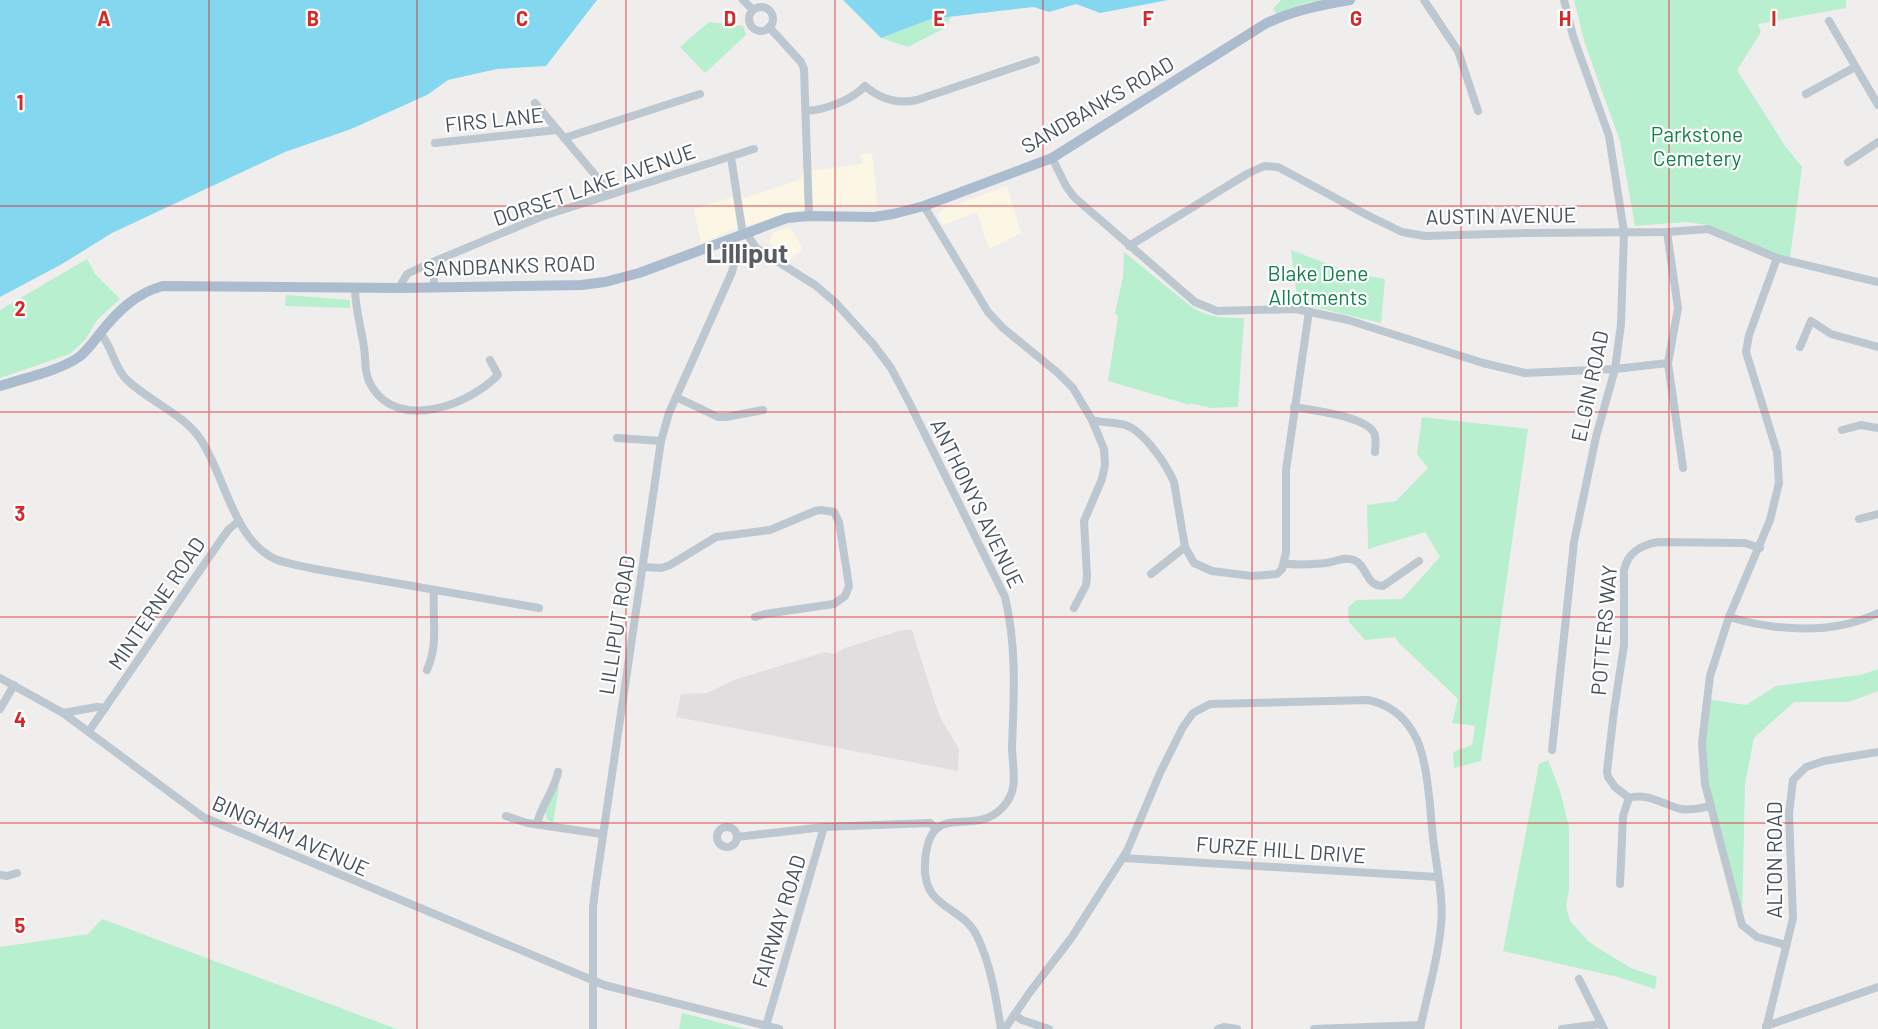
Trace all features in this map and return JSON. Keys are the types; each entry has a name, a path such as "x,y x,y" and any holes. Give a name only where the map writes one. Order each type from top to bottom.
{"main road":[{"name":"SANDBANKS ROAD","path":"0,386 69,363 85,353 100,333 131,301 142,293 164,286 434,288 554,286 605,282 639,273 780,220 809,216 874,217 924,206 1052,158 1265,24 1309,8 1350,0"}],"street":[{"path":"743,0 753,10"},
{"path":"1424,0 1458,51 1478,111"},
{"name":"ELGIN ROAD","path":"1551,750 1574,542 1596,437 1615,369 1621,324 1624,232 1609,136 1573,36 1563,0"},
{"path":"761,7 768,9 772,19 769,27 759,30 752,27 749,18 753,10 761,7"},
{"path":"1829,21 1878,105"},
{"path":"769,27 804,69 809,216"},
{"path":"806,111 854,96 865,86 874,94 895,101 917,100 1036,60"},
{"path":"1806,94 1855,67"},
{"path":"564,138 700,94"},
{"path":"535,103 601,182 609,195"},
{"name":"FIRS LANE","path":"435,143 557,130"},
{"path":"1848,162 1878,142"},
{"name":"DORSET LAKE AVENUE","path":"399,288 408,274 543,216 754,149"},
{"path":"731,157 745,235"},
{"path":"1052,158 1074,197 1195,302 1209,308 1235,311 1296,309 1309,311 1348,320 1484,363 1525,373 1615,369 1668,363"},
{"name":"AUSTIN AVENUE","path":"1129,246 1247,174 1269,165 1278,167 1402,232 1425,236 1624,232"},
{"path":"924,206 988,312 1003,328 1073,388 1092,420 1096,435 1104,449 1105,465 1102,479 1084,521 1086,585 1074,608"},
{"path":"1624,232 1708,229 1776,258 1878,282"},
{"path":"1667,232 1678,308 1668,363 1683,468"},
{"name":"ANTHONYS AVENUE","path":"737,837 824,827 930,824 936,828 946,823 974,821 994,814 1005,806 1013,788 1015,772 1012,749 1015,674 1010,619 1005,597 909,402 891,368 873,344 835,302 815,285 756,248 745,235"},
{"name":"LILLIPUT ROAD","path":"592,1029 593,907 661,441 676,397 734,266 734,253 729,240"},
{"path":"1776,258 1749,335 1746,352 1777,452 1779,483 1760,548 1729,617 1710,676 1702,743 1705,784 1743,925 1757,937 1786,945"},
{"path":"434,288 434,268 437,261"},
{"path":"355,288 368,379 375,392 386,402 400,408 415,410 441,408 458,403 473,395 498,375 490,360"},
{"path":"1092,420 1125,425 1134,429 1170,472 1179,500 1185,547 1194,563 1226,574 1252,576 1276,574 1282,569 1286,552 1286,470 1309,311"},
{"path":"1800,347 1811,321 1831,334 1878,347"},
{"path":"100,333 107,342 120,372 139,390 185,422 201,440 239,521 261,549 285,562 434,591 539,608"},
{"path":"676,397 718,417 763,410"},
{"path":"1294,407 1332,413 1369,428 1376,438 1375,452"},
{"path":"1842,430 1861,425 1878,428"},
{"path":"617,438 661,441"},
{"path":"643,567 662,568 670,565 716,537 761,532 779,527 815,511 834,512 839,522 849,586 845,597 834,604 755,617"},
{"path":"1859,519 1878,514"},
{"name":"MINTERNE ROAD","path":"89,731 223,537 239,521"},
{"name":"POTTERS WAY","path":"1629,798 1615,787 1607,771 1624,645 1624,570 1626,562 1633,551 1658,542 1745,543 1760,548"},
{"path":"1151,574 1185,547"},
{"path":"1284,563 1328,563 1344,558 1356,561 1372,583 1378,587 1383,586 1419,561"},
{"path":"427,670 435,639 434,591"},
{"path":"1729,617 1775,627 1802,628 1851,623 1878,613"},
{"name":"BINGHAM AVENUE","path":"0,678 63,713 203,818 603,985 779,1029"},
{"path":"0,709 14,685"},
{"path":"936,828 929,837 924,880 931,893 967,922 978,938 987,964 1001,1029 1006,1027 1072,937 1123,858 1165,764 1183,727 1193,713 1210,704 1368,700 1380,702 1393,711 1415,735 1424,766 1442,924 1430,992 1420,1027 1314,1029"},
{"path":"63,713 97,707 105,708"},
{"name":"ALTON ROAD","path":"1766,1027 1793,918 1789,814 1793,780 1806,767 1824,761 1878,752"},
{"path":"537,824 538,817 556,781 558,771"},
{"path":"1620,884 1623,816 1629,798 1644,797 1682,809 1711,806"},
{"path":"506,816 537,824 602,834"},
{"name":"FAIRWAY ROAD","path":"766,1026 824,827"},
{"name":"FURZE HILL DRIVE","path":"1123,858 1438,877"},
{"path":"0,875 7,876 17,873"},
{"path":"1562,1029 1602,1027 1579,979"},
{"path":"1766,1027 1878,987"},
{"path":"1014,1015 1049,1029"},
{"path":"1218,1029 1224,1027 1237,1029"}],"shaded area":[{"path":"872,153 878,207 814,206 737,228 701,243 694,209 743,194 744,198 802,179 802,172 862,164 861,154"},
{"path":"1007,186 1021,233 989,249 977,212 943,225 938,216 941,210"},
{"path":"790,227 803,249 789,261 779,255 769,243 772,233"},
{"path":"902,630 912,630 941,719 959,749 958,771 676,717 681,694 707,693 734,680 825,652 833,654"}],"green space":[{"path":"1281,0 1325,0 1306,3 1277,14 1273,9"},
{"name":"Parkstone Cemetery","path":"1574,0 1846,0 1846,8 1758,24 1761,32 1737,70 1785,146 1802,167 1790,258 1777,255 1708,225 1686,222 1635,226 1620,141 1585,44"},
{"path":"951,17 945,28 908,47 881,38 931,19"},
{"path":"709,22 743,26 746,35 705,73 680,47"},
{"name":"Blake Dene Allotments","path":"1291,250 1352,273 1385,279 1381,323 1298,303"},
{"path":"1124,252 1193,308 1212,316 1244,318 1238,407 1211,408 1190,403 1190,405 1108,381 1118,317 1115,313 1123,277"},
{"path":"87,259 95,274 120,299 97,320 85,340 70,354 0,378 0,310"},
{"path":"286,295 350,300 350,308 285,306"},
{"path":"1422,417 1528,429 1481,761 1454,768 1453,752 1472,745 1475,726 1452,723 1458,699 1395,637 1365,640 1349,622 1348,607 1357,600 1402,599 1440,557 1425,532 1368,549 1367,505 1396,501 1428,468 1417,454"},
{"path":"1878,669 1878,691 1849,702 1794,702 1754,738 1745,784 1742,925 1711,806 1702,743 1707,699 1746,705 1776,686 1860,675"},
{"path":"1548,760 1560,791 1569,827 1569,890 1566,906 1570,921 1588,941 1598,948 1631,968 1657,977 1655,989 1618,977 1503,951 1539,764"},
{"path":"558,785 553,823 547,820 545,811"},
{"path":"102,919 397,1029 0,1029 0,947 88,934"},
{"path":"682,1013 745,1029 679,1029"}],"water":[{"path":"0,0 597,0 546,66 497,69 448,80 427,95 351,129 285,152 112,233 62,264 0,297"},
{"path":"843,0 1168,0 1100,13 1076,4 1049,12 1034,7 931,19 881,38"}],"district":[{"name":"Lilliput","path":"747,252"}]}
